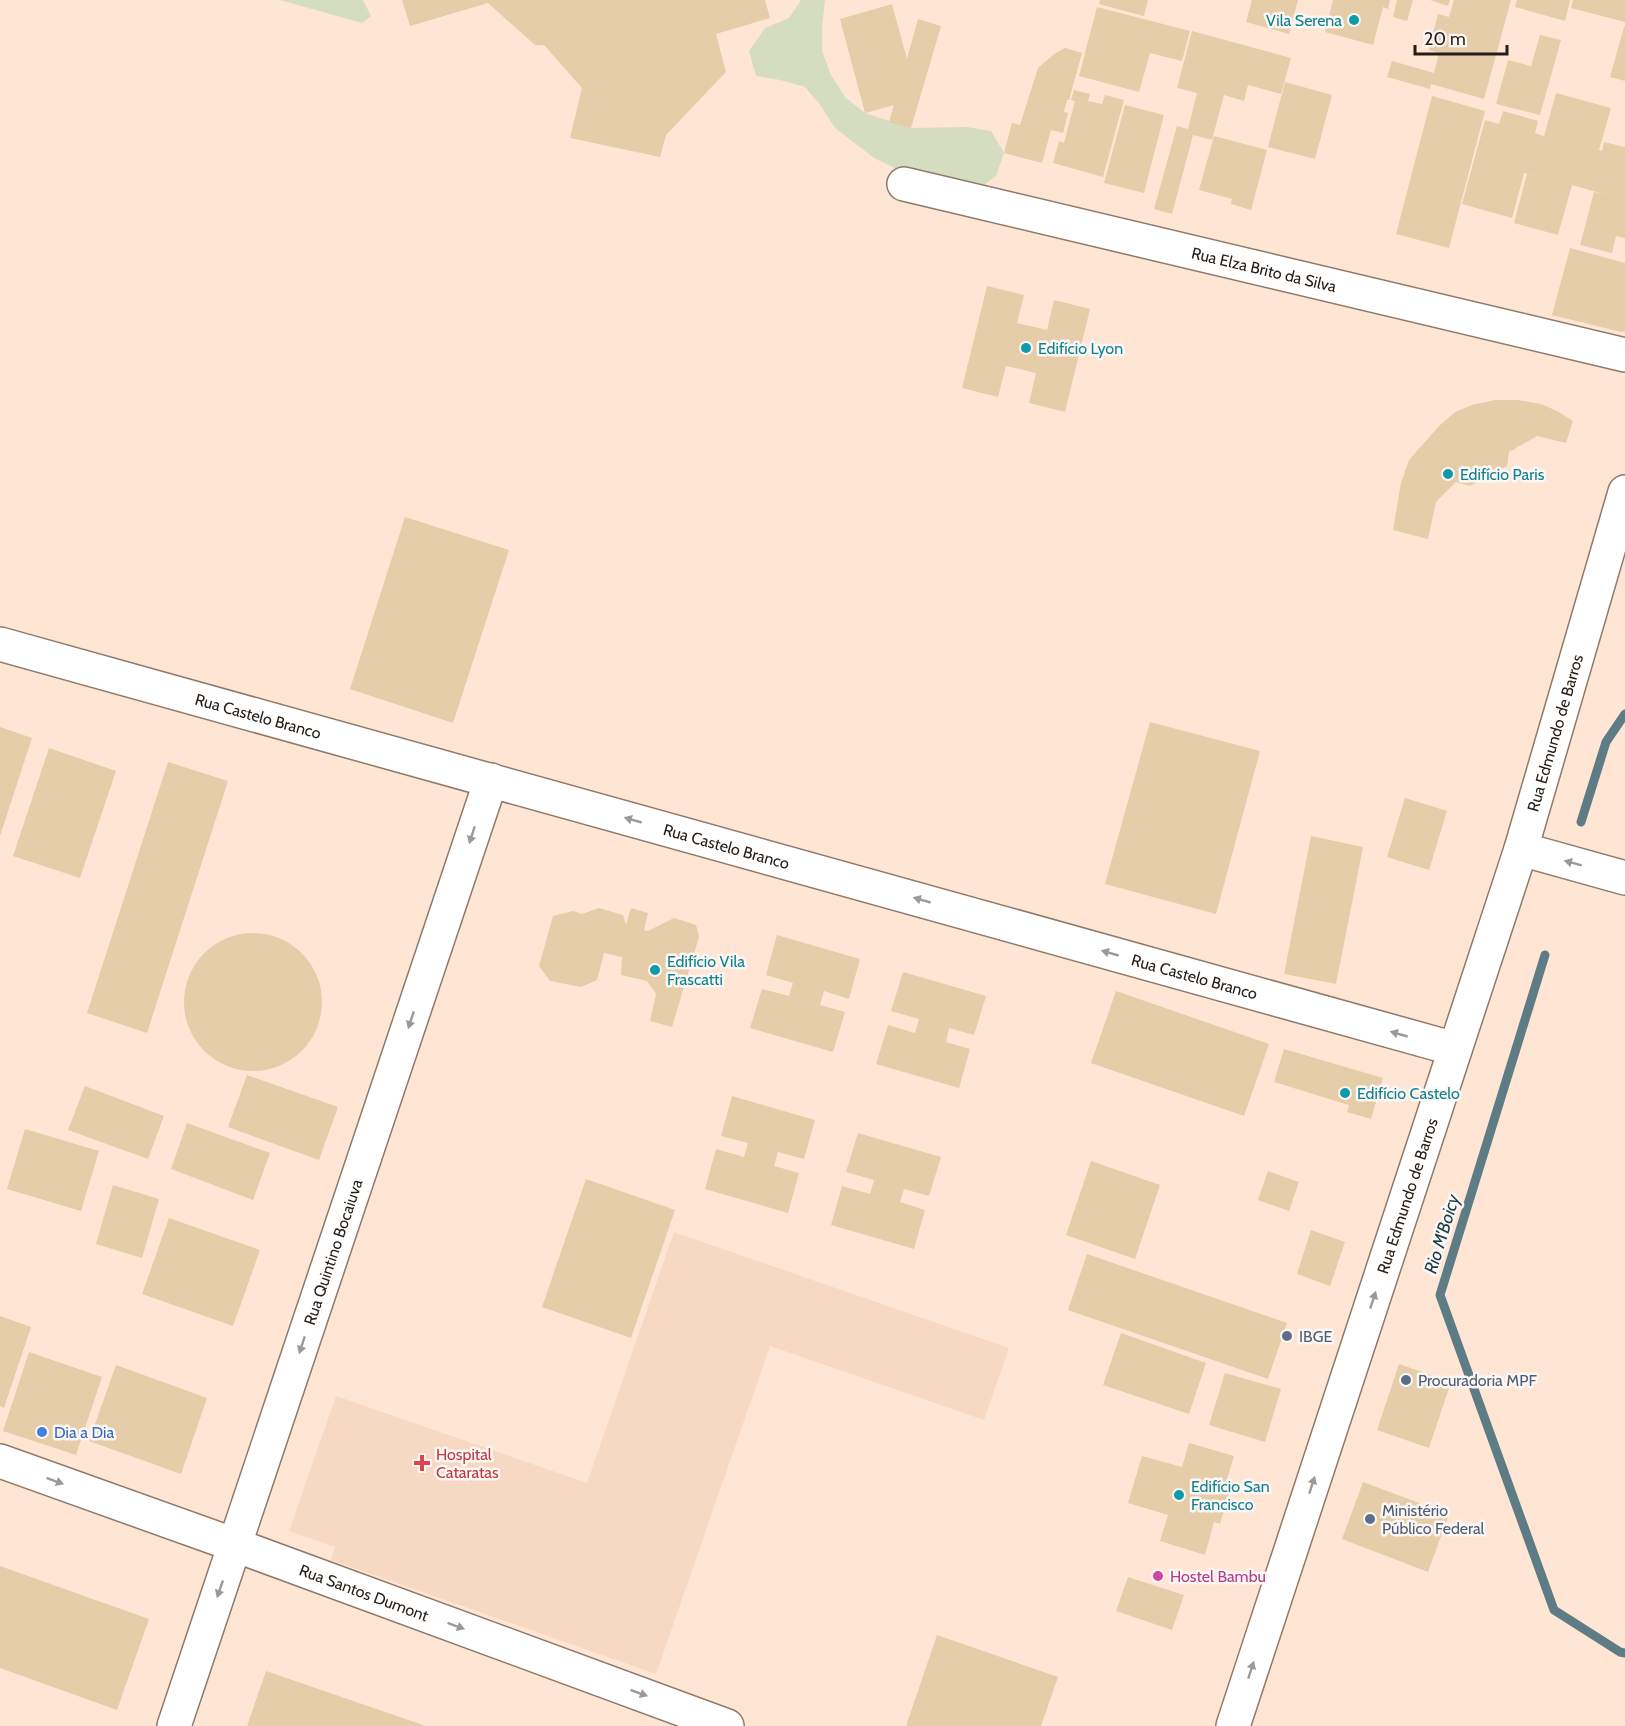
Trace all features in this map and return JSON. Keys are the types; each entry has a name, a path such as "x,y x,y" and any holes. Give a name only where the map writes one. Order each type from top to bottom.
{"street":[{"name":"Rua Elza Brito da Silva","path":"904,183 1625,355"},
{"name":"Rua Edmundo de Barros","path":"1233,1726 1521,849 1625,492"},
{"name":"Rua Castelo Branco","path":"0,644 1455,1050"},
{"name":"Rua Quintino Bocaiuva","path":"174,1726 491,780"},
{"path":"1521,849 1625,878"},
{"name":"Rua Santos Dumont","path":"0,1461 727,1726"}],"shaded area":[{"name":"Hospital Cataratas","path":"674,1232 1009,1348 984,1420 770,1346 656,1674 331,1560 335,1547 289,1531 336,1396 587,1483"}],"green space":[{"path":"280,0 363,0 371,16 362,23"},
{"path":"801,0 825,0 822,51 831,75 845,97 865,113 911,128 967,127 991,131 1004,153 996,176 974,192 927,184 874,158 835,128 805,87 756,76 749,51 765,28 789,18"}],"building":[{"path":"402,0 765,0 770,18 716,34 726,72 666,135 660,157 570,138 582,88 544,45 535,45 488,3 410,26"},
{"path":"1100,0 1148,0 1144,16 1099,4"},
{"path":"1252,0 1298,0 1289,34 1246,22"},
{"name":"Vila Serena","path":"1333,0 1390,0 1388,9 1383,7 1373,45 1325,32"},
{"path":"1397,0 1413,0 1407,21 1393,17"},
{"path":"1430,0 1450,0 1448,6"},
{"path":"1454,0 1511,0 1484,99 1431,84 1430,89 1387,77 1392,61 1434,73 1439,53 1429,50 1438,14 1449,17"},
{"path":"1517,0 1570,0 1565,21 1515,7"},
{"path":"1573,0 1625,0 1625,22 1571,8"},
{"path":"892,4 907,59 918,19 941,26 911,128 889,122 894,105 865,113 840,19"},
{"path":"1097,7 1190,31 1182,61 1150,53 1139,92 1079,76"},
{"path":"1625,27 1625,81 1610,77"},
{"path":"1192,31 1291,58 1281,94 1248,85 1244,101 1224,95 1212,140 1193,135 1172,214 1154,209 1177,126 1188,129 1197,93 1177,88"},
{"path":"1540,35 1561,40 1540,115 1496,104 1508,60 1531,66"},
{"path":"1065,48 1082,53 1064,112 1068,113 1063,133 1051,130 1042,163 1004,153 1012,123 1020,125 1038,68"},
{"path":"1285,82 1332,95 1315,159 1268,147"},
{"path":"1074,90 1090,94 1088,101 1102,104 1105,95 1124,100 1103,177 1053,163 1059,141 1064,143 1075,101 1071,100"},
{"path":"1556,93 1611,108 1599,150 1602,151 1604,142 1625,147 1625,238 1616,236 1612,253 1580,245 1594,192 1607,195 1572,185 1558,235 1514,223 1527,174 1540,177 1524,173 1512,218 1462,204 1485,120 1499,124 1503,111 1538,121 1535,133 1544,136"},
{"path":"1432,96 1485,111 1449,248 1396,234"},
{"path":"1125,105 1164,115 1144,193 1104,183"},
{"path":"1214,136 1267,150 1251,210 1231,204 1232,199 1199,190"},
{"path":"1570,248 1625,263 1625,331 1621,332 1552,315"},
{"name":"Edifício Lyon","path":"987,286 1024,295 1017,323 1047,330 1054,300 1090,309 1065,412 1029,403 1036,373 1006,366 998,397 962,388"},
{"name":"Edifício Paris","path":"1495,400 1518,400 1541,404 1557,411 1573,421 1566,443 1537,436 1509,452 1507,466 1470,486 1456,482 1436,502 1428,539 1393,530 1401,483 1409,460 1439,426 1455,412 1472,405"},
{"path":"405,517 509,550 453,723 350,689"},
{"path":"1150,722 1260,751 1216,914 1105,884"},
{"path":"0,727 32,738 0,836"},
{"path":"49,748 116,771 80,878 13,856"},
{"path":"168,762 228,781 147,1033 87,1013"},
{"path":"1405,798 1447,811 1429,870 1387,857"},
{"path":"1311,836 1363,847 1336,984 1284,974"},
{"name":"Edifício Vila Frascatti","path":"599,908 623,915 626,925 631,908 648,913 644,930 648,931 674,918 696,925 699,937 672,1027 650,1021 656,994 647,981 621,975 622,957 604,953 597,980 581,987 550,981 539,966 553,916 573,911 582,914"},
{"path":"253,933 280,938 292,944 302,953 311,963 317,975 322,1002 317,1029 311,1041 302,1051 292,1060 280,1066 253,1071 226,1066 214,1060 204,1051 195,1041 189,1029 184,1002 189,975 195,963 204,953 214,944 226,938"},
{"path":"777,935 860,959 849,999 824,991 820,1005 845,1012 833,1052 750,1028 762,989 789,996 793,983 766,975"},
{"path":"903,972 986,996 974,1035 949,1028 946,1042 970,1049 959,1088 876,1064 888,1025 915,1033 919,1019 891,1011"},
{"path":"1116,991 1269,1044 1244,1116 1091,1063"},
{"name":"Edifício Castelo","path":"1284,1049 1383,1078 1371,1119 1347,1112 1349,1105 1274,1082"},
{"path":"247,1075 338,1107 319,1160 228,1127"},
{"path":"85,1086 164,1116 148,1159 68,1130"},
{"path":"732,1096 815,1120 804,1159 778,1152 774,1166 799,1173 788,1213 705,1189 716,1149 744,1157 748,1143 721,1136"},
{"path":"187,1123 270,1153 253,1200 171,1169"},
{"path":"25,1129 99,1151 81,1211 7,1189"},
{"path":"858,1133 941,1157 929,1196 904,1189 900,1202 925,1210 914,1249 831,1225 842,1186 870,1194 874,1180 846,1172"},
{"path":"1091,1161 1160,1185 1135,1259 1066,1235"},
{"path":"1268,1171 1299,1182 1289,1211 1258,1200"},
{"path":"586,1179 675,1210 631,1338 542,1307"},
{"path":"113,1185 159,1199 142,1258 96,1244"},
{"path":"169,1218 260,1250 233,1326 142,1294"},
{"path":"1311,1230 1345,1242 1330,1286 1297,1274"},
{"path":"1087,1254 1287,1323 1268,1379 1068,1310"},
{"path":"0,1316 31,1327 4,1408 0,1406"},
{"path":"1121,1333 1206,1363 1189,1414 1103,1385"},
{"path":"29,1352 102,1377 76,1455 3,1431"},
{"path":"1399,1364 1451,1382 1429,1448 1377,1430"},
{"path":"116,1365 207,1398 181,1474 89,1441"},
{"path":"1225,1373 1281,1389 1265,1442 1209,1425"},
{"name":"Edifício San Francisco","path":"1189,1443 1234,1456 1225,1486 1231,1488 1220,1524 1214,1522 1205,1555 1160,1541 1168,1515 1128,1503 1142,1456 1182,1467"},
{"path":"1363,1482 1449,1514 1428,1572 1342,1539"},
{"path":"0,1566 149,1619 117,1710 0,1668"},
{"path":"1128,1577 1184,1595 1172,1630 1116,1611"},
{"path":"937,1635 1058,1677 1041,1726 906,1726"},
{"path":"266,1671 426,1726 247,1726"}],"waterway":[{"name":"Rio M'Boicy","path":"1581,822 1606,742 1625,714"},
{"name":"Rio M'Boicy","path":"1545,955 1440,1295 1554,1610 1625,1653"}],"place":[{"name":"Vila Serena","path":"1354,20"},
{"name":"Edifício Lyon","path":"1026,348"},
{"name":"Edifício Paris","path":"1448,474"},
{"name":"Edifício Vila Frascatti","path":"655,970"},
{"name":"Edifício Castelo","path":"1345,1093"},
{"name":"IBGE","path":"1287,1336"},
{"name":"Procuradoria MPF","path":"1406,1380"},
{"name":"Dia a Dia","path":"42,1432"},
{"name":"Hospital Cataratas","path":"422,1463"},
{"name":"Edifício San Francisco","path":"1179,1495"},
{"name":"Ministério Público Federal","path":"1370,1519"},
{"name":"Hostel Bambu","path":"1158,1576"}]}
